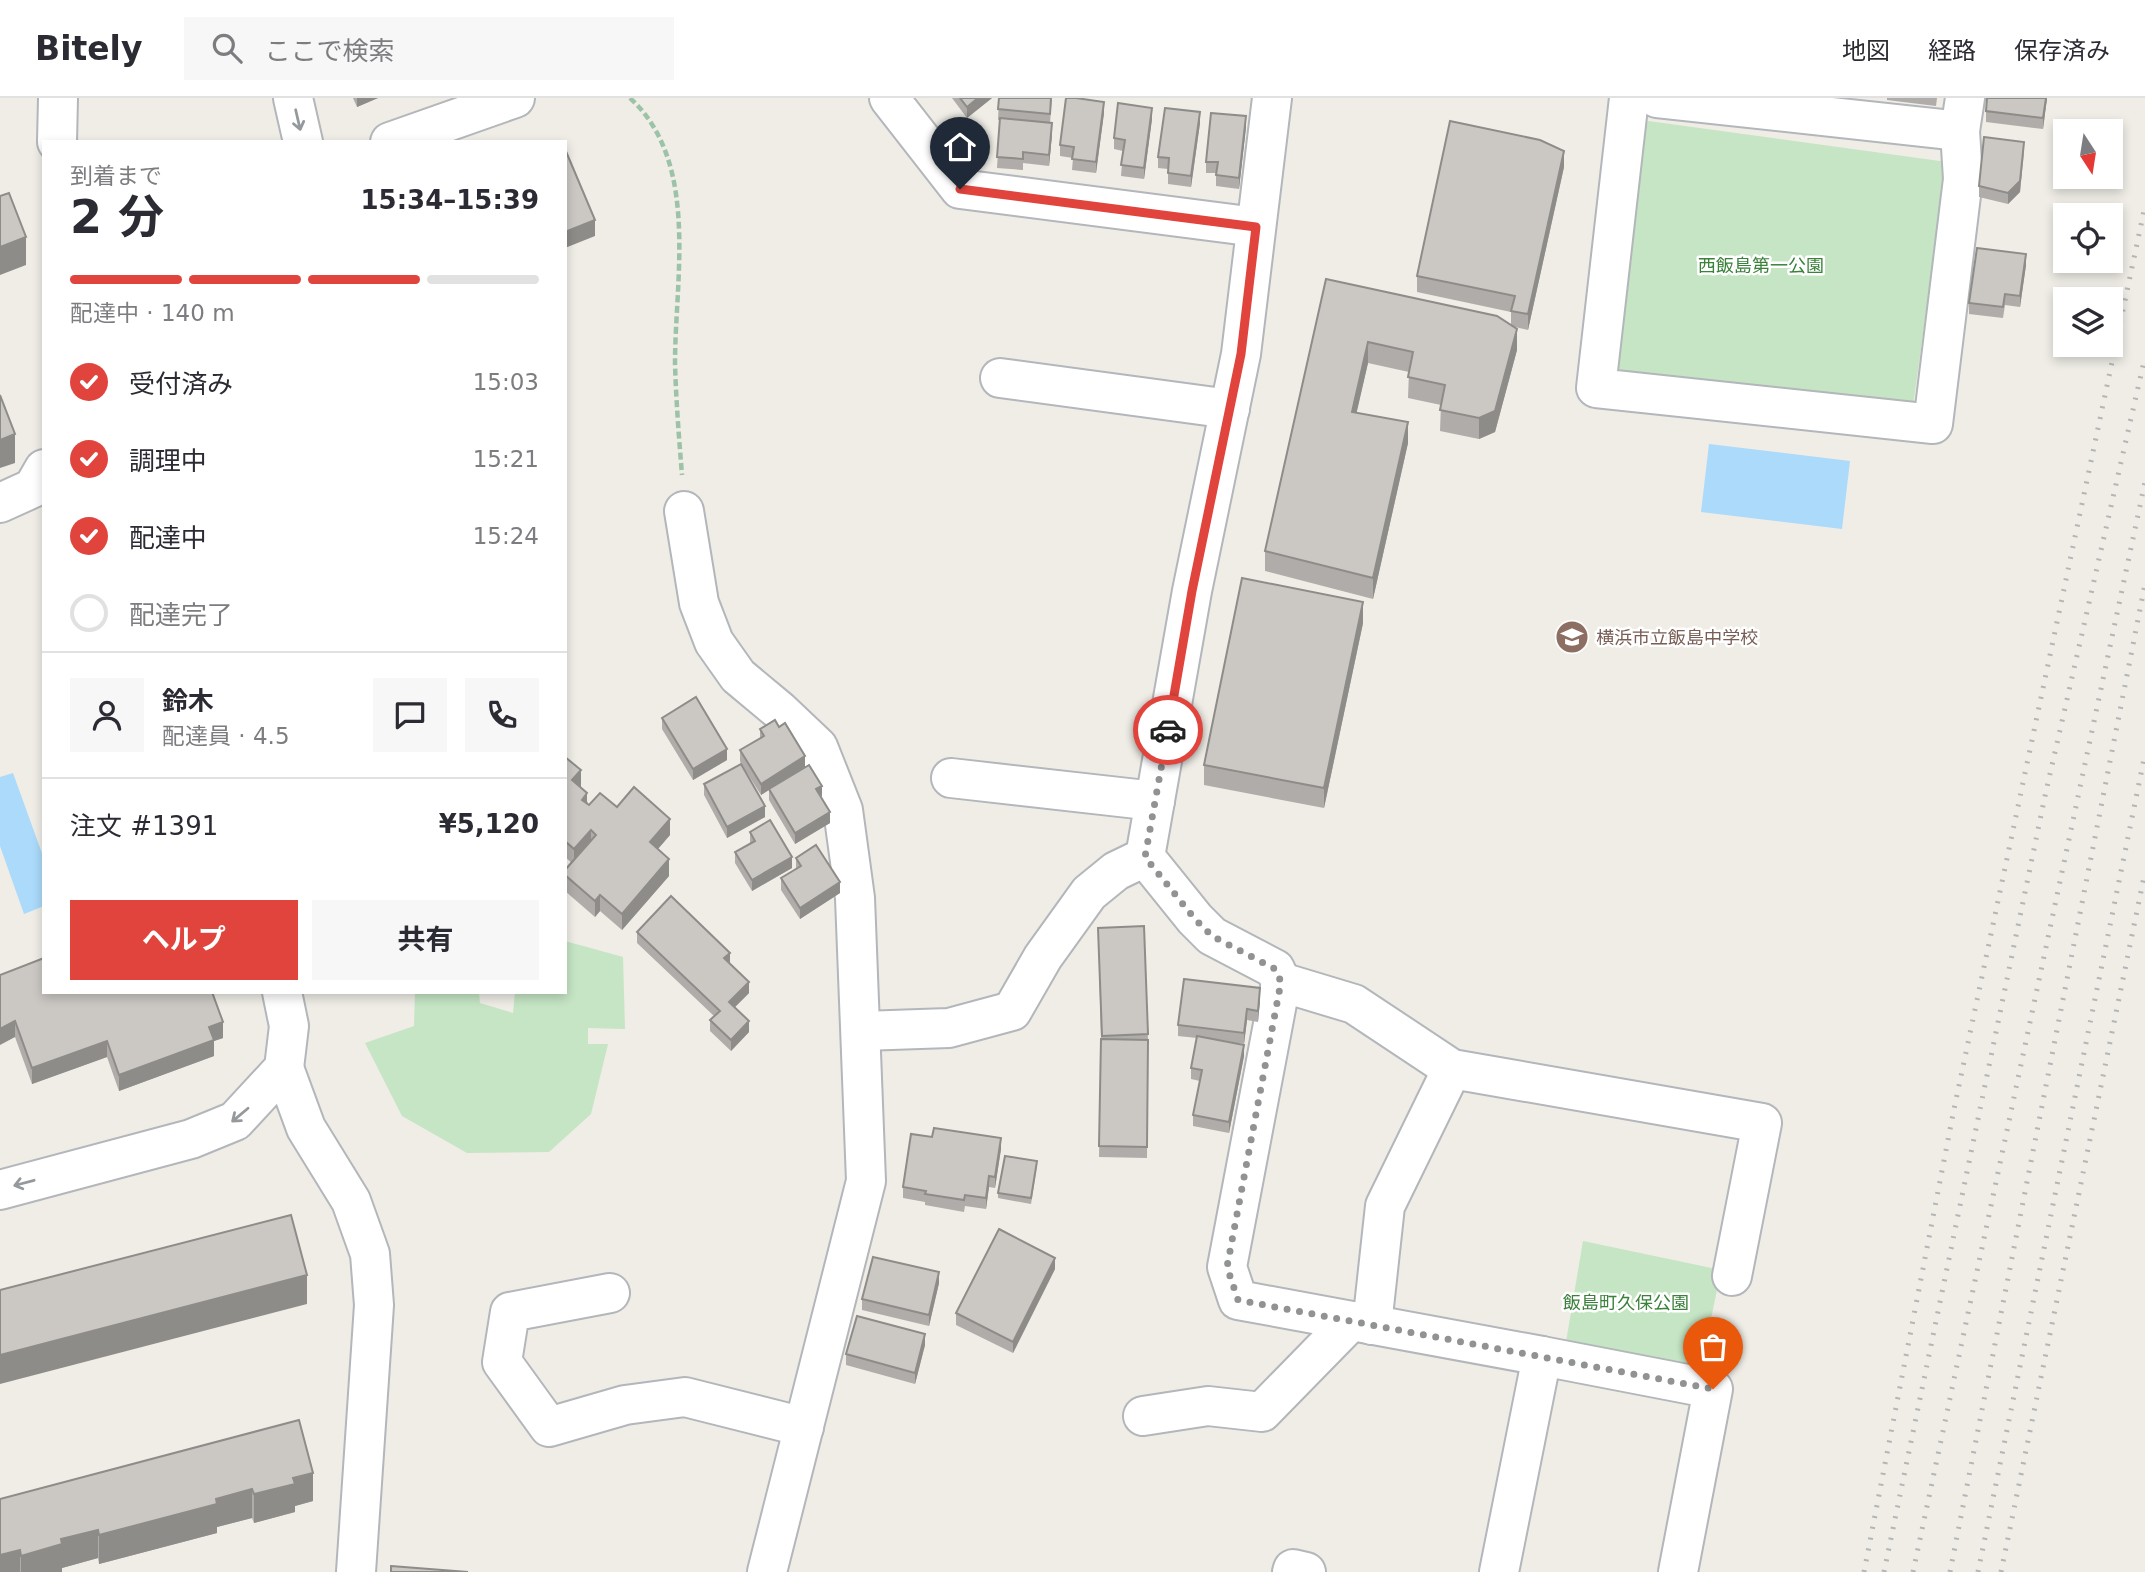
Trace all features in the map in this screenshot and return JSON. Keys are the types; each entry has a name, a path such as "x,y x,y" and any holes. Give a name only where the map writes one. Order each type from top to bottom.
{"street":[{"path":"57,140 58,98"},
{"path":"293,98 303,140"},
{"path":"396,140 515,98"},
{"path":"889,98 960,189 1256,227"},
{"path":"1272,98 1241,354 1192,591 1145,857 1212,936 1275,969 1281,982 1227,1267 1238,1300 1713,1389 1678,1572"},
{"path":"1629,98 1596,388 1933,424 1963,179 1963,114 1657,98"},
{"path":"1000,378 1230,408"},
{"path":"0,503 33,488 42,472"},
{"path":"684,511 699,603 714,642 737,676 818,747 843,810 855,898 866,1181 767,1572"},
{"path":"951,778 1155,802"},
{"path":"862,1031 949,1028 1012,1011 1043,957 1089,893 1116,871 1145,857"},
{"path":"1281,982 1354,1004 1452,1069 1762,1123 1732,1276"},
{"path":"0,1190 191,1139 235,1121 284,1068 289,1027 282,994"},
{"path":"284,1068 306,1128 351,1201 370,1254 374,1305 356,1572"},
{"path":"1143,1416 1208,1406 1262,1412 1361,1323 1385,1206 1452,1069"},
{"path":"610,1293 510,1312 502,1362 550,1427 625,1405 685,1396 804,1427"},
{"path":"1499,1572 1542,1356"},
{"path":"1292,1572 1293,1569 1306,1572"}],"path":[{"path":"630,98 660,135 673,181 678,222 680,293 676,362 684,511"}],"green space":[{"name":"西飯島第一公園","path":"1641,120 1947,162 1912,413 1613,376"},
{"path":"567,942 623,957 625,1029 588,1028 588,1044 608,1044 591,1114 549,1152 467,1153 402,1116 365,1043 414,1026 415,994 479,994 480,1003 513,1013 515,994 567,994"},
{"name":"飯島町久保公園","path":"1583,1241 1721,1270 1701,1368 1566,1342"}],"water":[{"path":"1709,444 1850,461 1842,529 1701,512"},
{"path":"13,773 42,853 42,907 24,914 0,846 0,777"}],"building":[{"path":"960,98 978,98 967,107"},
{"path":"999,98 1051,98 1050,114 998,109"},
{"path":"1066,98 1104,102 1096,162 1072,159 1074,147 1060,145"},
{"path":"1987,98 2046,98 2043,118 1986,111"},
{"path":"1118,103 1152,108 1144,168 1121,165 1125,140 1114,138"},
{"path":"1165,108 1200,112 1191,176 1168,173 1169,158 1158,157"},
{"path":"1211,113 1246,116 1239,178 1216,175 1218,162 1206,162"},
{"path":"1000,118 1052,123 1049,155 1023,152 1023,159 997,157"},
{"path":"1450,121 1540,140 1564,151 1528,314 1511,311 1515,296 1417,276"},
{"path":"1984,137 2024,142 2020,181 2008,193 1979,186"},
{"path":"567,154 595,220 567,231"},
{"path":"9,193 26,237 0,247 0,196"},
{"path":"1977,248 2026,254 2020,296 2005,294 2003,307 1969,303"},
{"path":"1326,279 1497,316 1517,329 1495,411 1479,418 1440,410 1445,385 1408,377 1413,352 1368,342 1352,412 1408,422 1373,578 1265,551"},
{"path":"0,395 15,434 0,440"},
{"path":"1242,578 1363,602 1324,788 1204,765"},
{"path":"696,697 727,749 693,769 662,718"},
{"path":"775,720 779,727 785,723 805,756 761,784 740,750 764,736 760,729"},
{"path":"567,759 581,770 572,780 587,793 582,800 589,805 600,793 617,807 634,787 670,819 650,842 669,859 622,914 600,895 595,901 567,877 567,868 596,835 591,830 574,849 567,843"},
{"path":"741,764 765,806 727,827 704,784"},
{"path":"809,765 822,786 816,789 830,812 795,833 769,789"},
{"path":"770,820 792,857 752,880 735,852 755,841 750,832"},
{"path":"816,845 840,882 800,908 781,878 801,866 796,858"},
{"path":"671,896 730,953 724,958 749,982 729,1002 749,1021 731,1040 710,1020 720,1011 637,932"},
{"path":"1144,926 1148,1034 1102,1036 1098,928"},
{"path":"42,959 42,994 213,994 223,1022 209,1027 214,1040 119,1075 107,1041 32,1068 15,1021 0,1029 0,975"},
{"path":"1184,979 1260,988 1258,1011 1247,1009 1244,1033 1178,1025"},
{"path":"1197,1036 1244,1045 1229,1122 1193,1115 1202,1070 1191,1068"},
{"path":"1101,1039 1148,1040 1147,1147 1099,1146"},
{"path":"934,1128 1001,1138 995,1177 989,1176 986,1198 965,1195 964,1200 925,1194 926,1191 903,1187 911,1134 932,1137"},
{"path":"1005,1156 1037,1161 1031,1198 998,1193"},
{"path":"291,1215 307,1275 0,1355 0,1290"},
{"path":"999,1229 1055,1258 1013,1342 956,1313"},
{"path":"873,1257 939,1272 929,1315 862,1299"},
{"path":"857,1316 925,1334 915,1373 846,1354"},
{"path":"299,1420 313,1473 293,1478 295,1484 254,1494 252,1489 216,1499 217,1504 99,1535 98,1530 61,1539 62,1544 21,1556 20,1550 0,1555 0,1499"},
{"path":"391,1566 468,1572 391,1572"}],"railway":[{"path":"1864,1572 1954,1109 2145,206"},
{"path":"1884,1572 2045,796 2145,357"},
{"path":"1913,1572 2145,482"},
{"path":"1950,1572 2145,584"},
{"path":"1978,1572 2145,754"},
{"path":"2001,1572 2145,872"}],"way so far":[{"path":"1168,730 1145,857 1212,936 1275,969 1281,982 1227,1267 1238,1300 1713,1389"}],"place":[{"name":"横浜市立飯島中学校","path":"1572,637"}],"route":[{"path":"960,189 1256,227 1241,354 1192,591 1168,730"}]}
